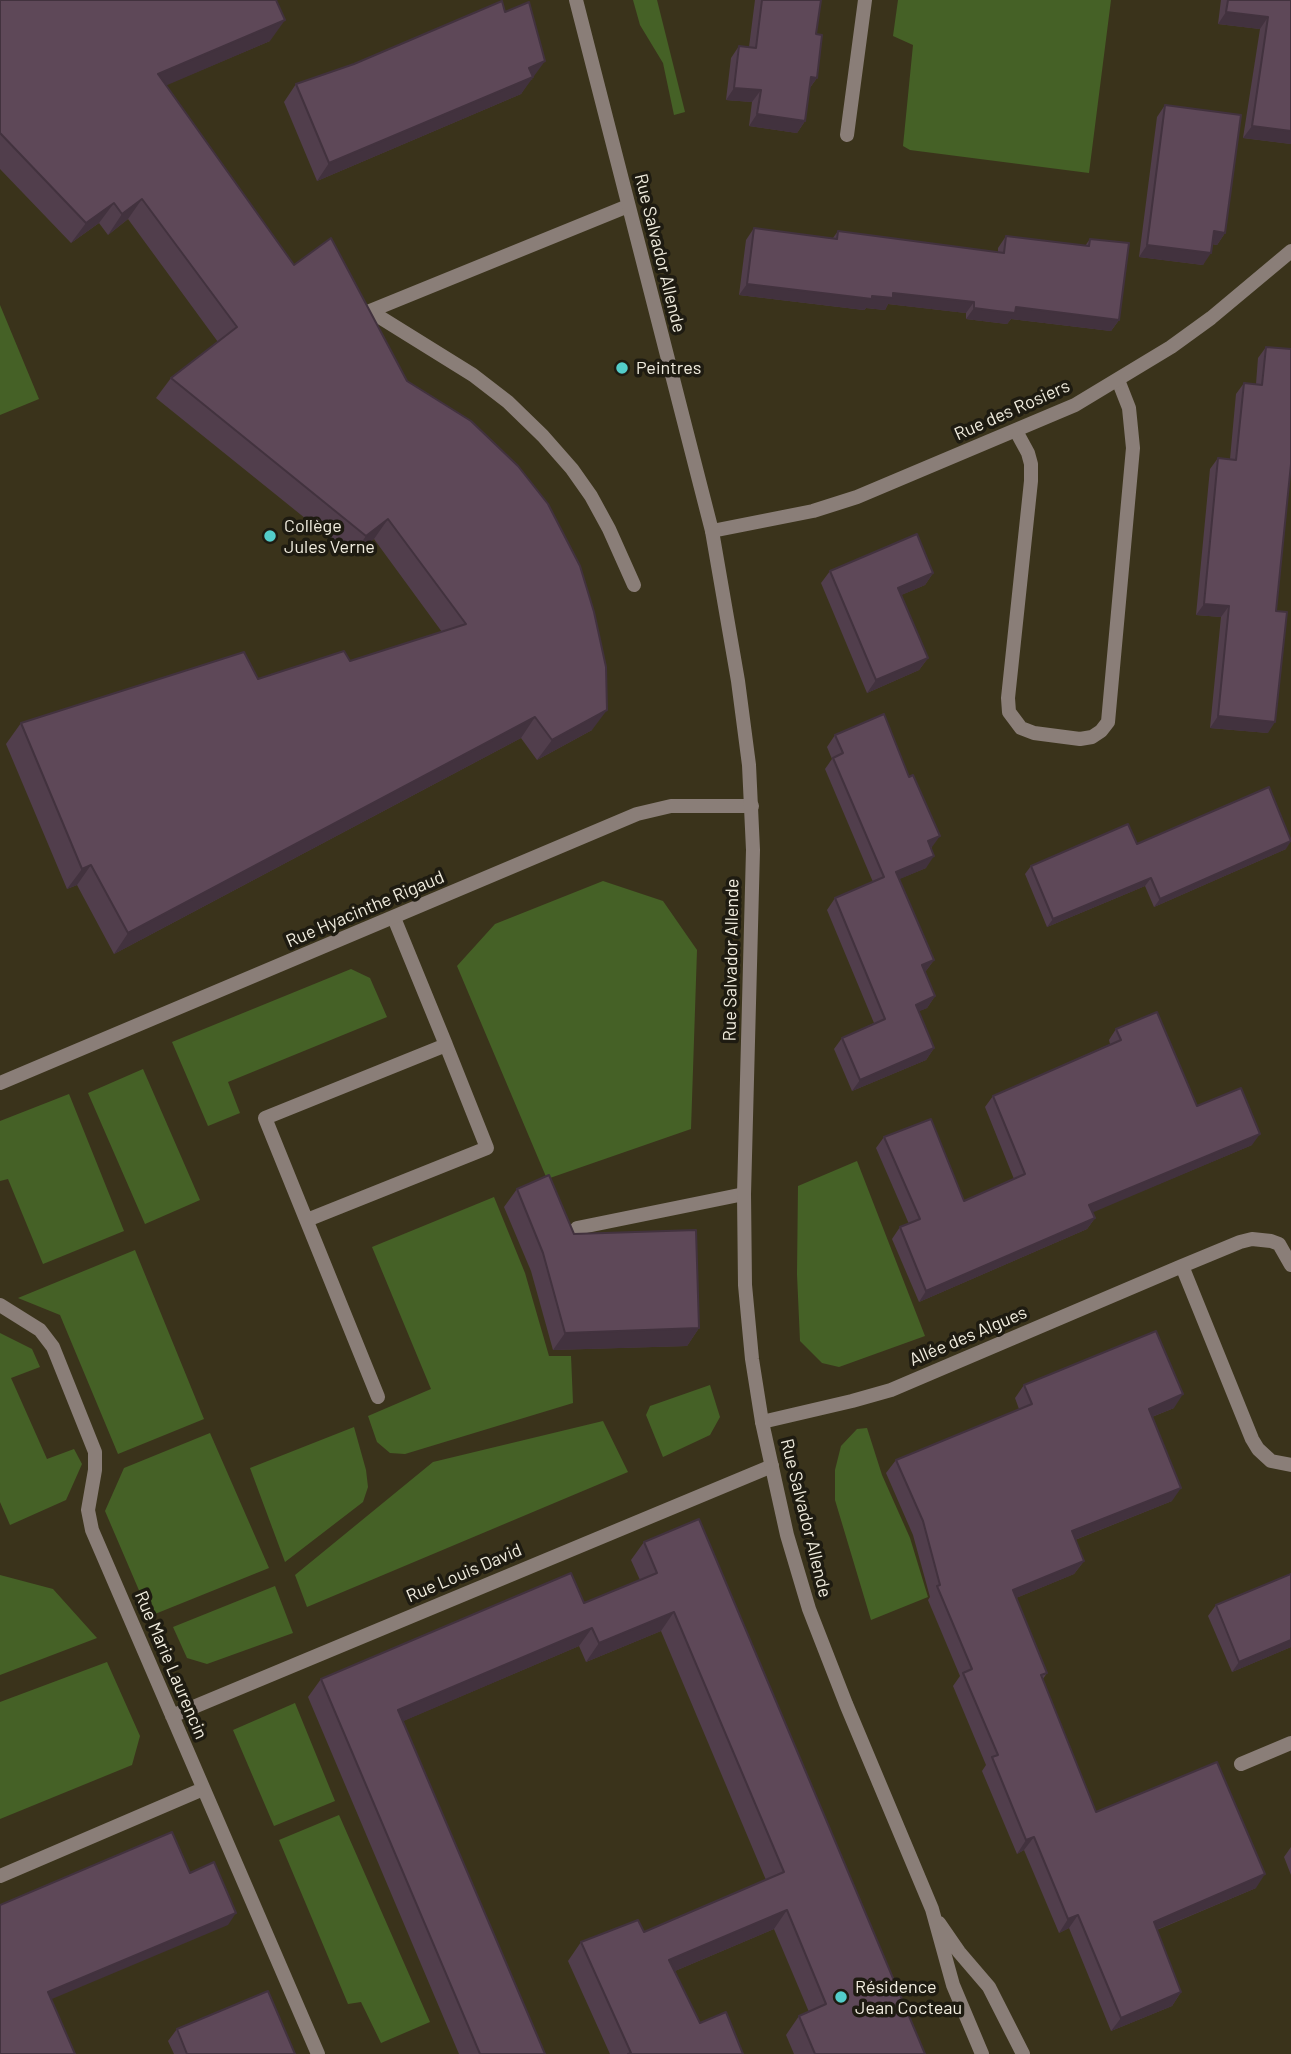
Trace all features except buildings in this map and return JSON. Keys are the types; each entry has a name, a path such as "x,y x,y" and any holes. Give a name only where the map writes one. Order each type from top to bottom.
{"street":[{"name":"Rue Salvador Allende","path":"576,0 712,531 737,670 752,806 753,890 744,1194 748,1325 762,1422 798,1576 822,1647 932,1909 946,1934 989,1987 1023,2054"},
{"path":"847,135 865,0"},
{"path":"628,206 370,311 473,375 509,402 543,436 591,496 609,528 634,585"},
{"name":"Rue des Rosiers","path":"712,531 813,511 857,497 1074,405 1171,347 1211,318 1291,251"},
{"path":"1016,431 1031,464 1031,481 1008,698 1009,712 1021,728 1034,733 1092,737 1108,722 1133,448 1129,408 1118,380"},
{"name":"Rue Hyacinthe Rigaud","path":"0,1083 637,814 671,806 752,806"},
{"path":"307,1220 487,1147 394,918"},
{"path":"378,1397 265,1118 446,1045"},
{"path":"576,1228 744,1194"},
{"name":"Allée des Algues","path":"762,1422 891,1390 1240,1242 1252,1239 1279,1244 1291,1265"},
{"path":"1182,1266 1252,1439 1271,1461 1291,1465"},
{"name":"Rue Marie Laurencin","path":"0,1305 40,1330 53,1347 95,1452 95,1471 88,1510 92,1530 318,2054"},
{"name":"Rue Louis David","path":"172,1716 772,1466"},
{"path":"1241,1764 1291,1743"},
{"path":"0,1877 203,1789"},
{"name":"Rue Salvador Allende","path":"932,1909 953,1985 982,2054"}],"green space":[{"path":"633,0 657,0 685,112 674,115 663,63 640,25"},
{"path":"898,0 1111,0 1089,173 910,150 903,146 913,45 893,36"},
{"path":"0,305 39,399 0,415"},
{"path":"603,881 663,901 697,950 691,1129 547,1179 457,966 495,924"},
{"path":"351,969 370,978 387,1017 228,1082 240,1113 208,1126 172,1042"},
{"path":"143,1069 200,1200 145,1224 88,1093"},
{"path":"69,1094 124,1231 43,1264 8,1179 0,1181 0,1121"},
{"path":"857,1161 925,1336 839,1367 822,1363 800,1341 797,1274 798,1186"},
{"path":"494,1197 525,1273 549,1356 571,1356 573,1403 405,1454 390,1453 377,1442 368,1416 431,1389 372,1247"},
{"path":"135,1250 204,1419 118,1454 60,1315 18,1298"},
{"path":"0,1333 32,1349 40,1367 11,1378 47,1459 74,1449 82,1464 66,1500 10,1525 0,1502"},
{"path":"710,1385 720,1417 710,1435 663,1457 646,1415 650,1406"},
{"path":"603,1421 628,1472 307,1607 295,1575 433,1462"},
{"path":"354,1427 366,1470 368,1487 363,1502 285,1562 250,1468"},
{"path":"867,1428 882,1475 910,1538 928,1597 871,1620 835,1500 835,1470 841,1446 857,1429"},
{"path":"210,1433 269,1568 150,1616 105,1511 124,1468"},
{"path":"0,1575 53,1589 97,1638 0,1675"},
{"path":"275,1586 293,1633 207,1664 187,1658 173,1627"},
{"path":"107,1662 140,1736 132,1765 0,1819 0,1702"},
{"path":"295,1703 335,1801 274,1826 233,1730"},
{"path":"339,1815 430,2022 381,2043 361,2002 348,2004 279,1840"}],"place":[{"name":"Peintres","path":"622,368"},
{"name":"Collège Jules Verne","path":"270,536"},
{"name":"Résidence Jean Cocteau","path":"841,1997"}]}
